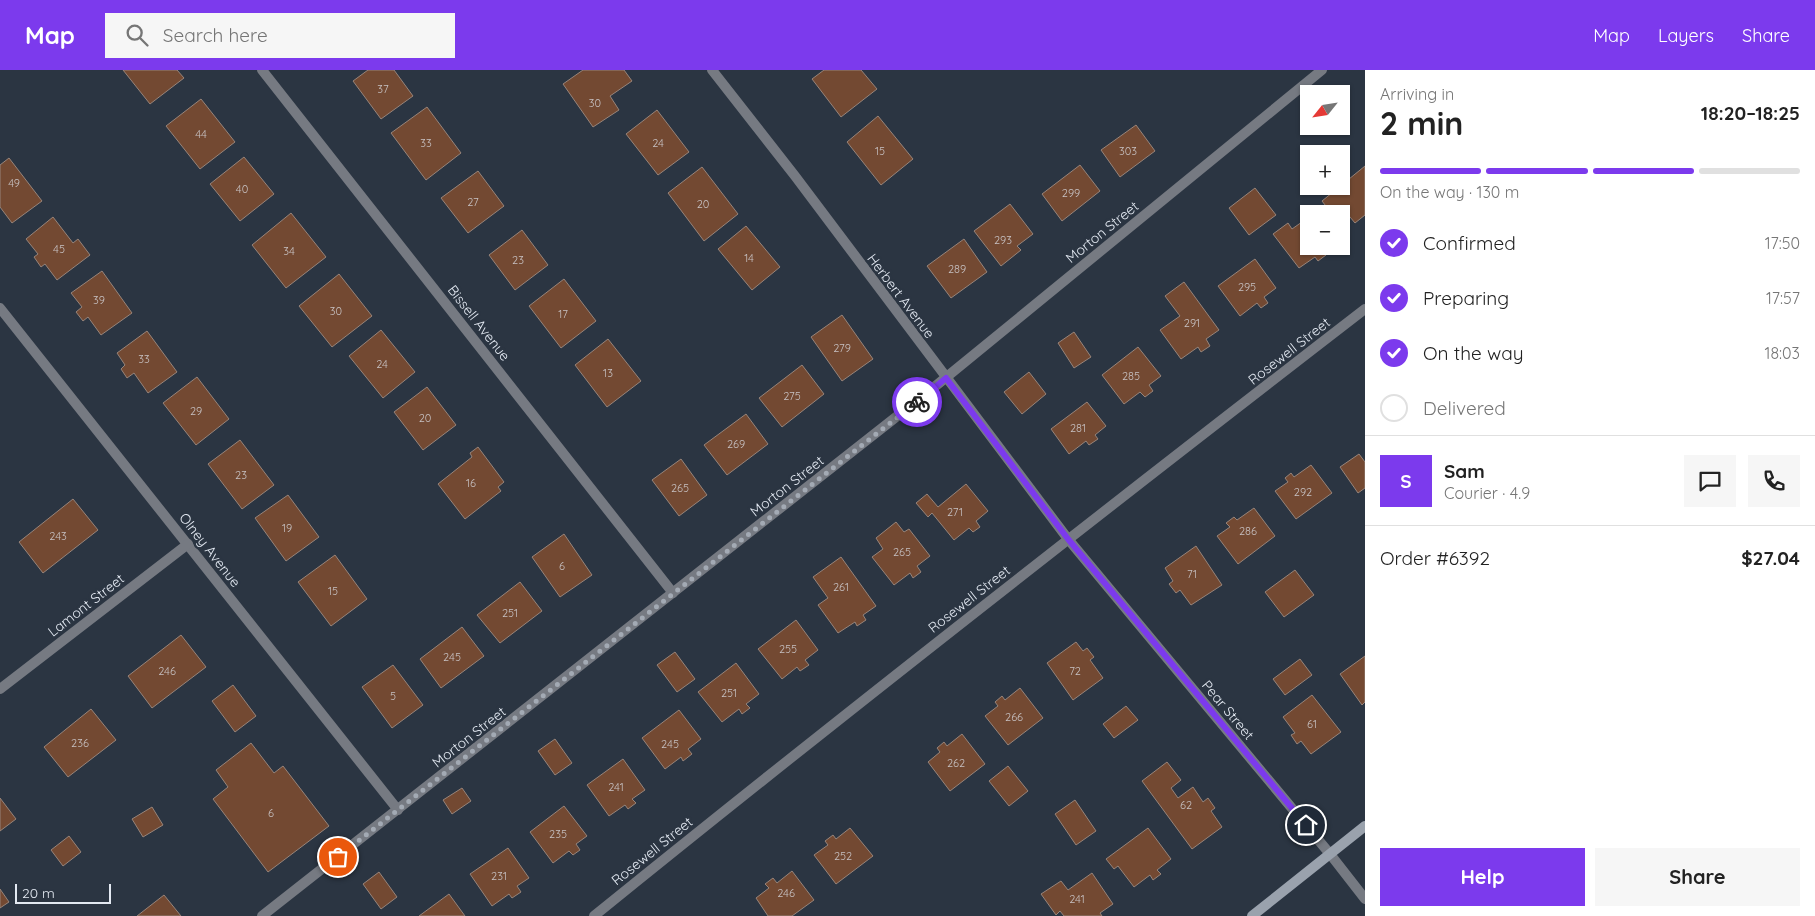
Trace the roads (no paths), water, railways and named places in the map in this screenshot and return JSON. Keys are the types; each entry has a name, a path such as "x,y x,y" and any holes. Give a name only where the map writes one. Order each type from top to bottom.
{"main road":[{"path":"1252,916 1365,826"}],"street":[{"name":"Bissell Avenue","path":"262,70 673,594"},
{"name":"Herbert Avenue","path":"712,70 795,176 1068,539"},
{"name":"Morton Street","path":"262,916 946,378 1322,70"},
{"name":"Olney Avenue","path":"0,308 398,810"},
{"name":"Rosewell Street","path":"594,916 1068,539 1365,309"},
{"name":"Pear Street","path":"1068,539 1330,854 1365,899"},
{"name":"Lamont Street","path":"0,689 188,544"}]}
